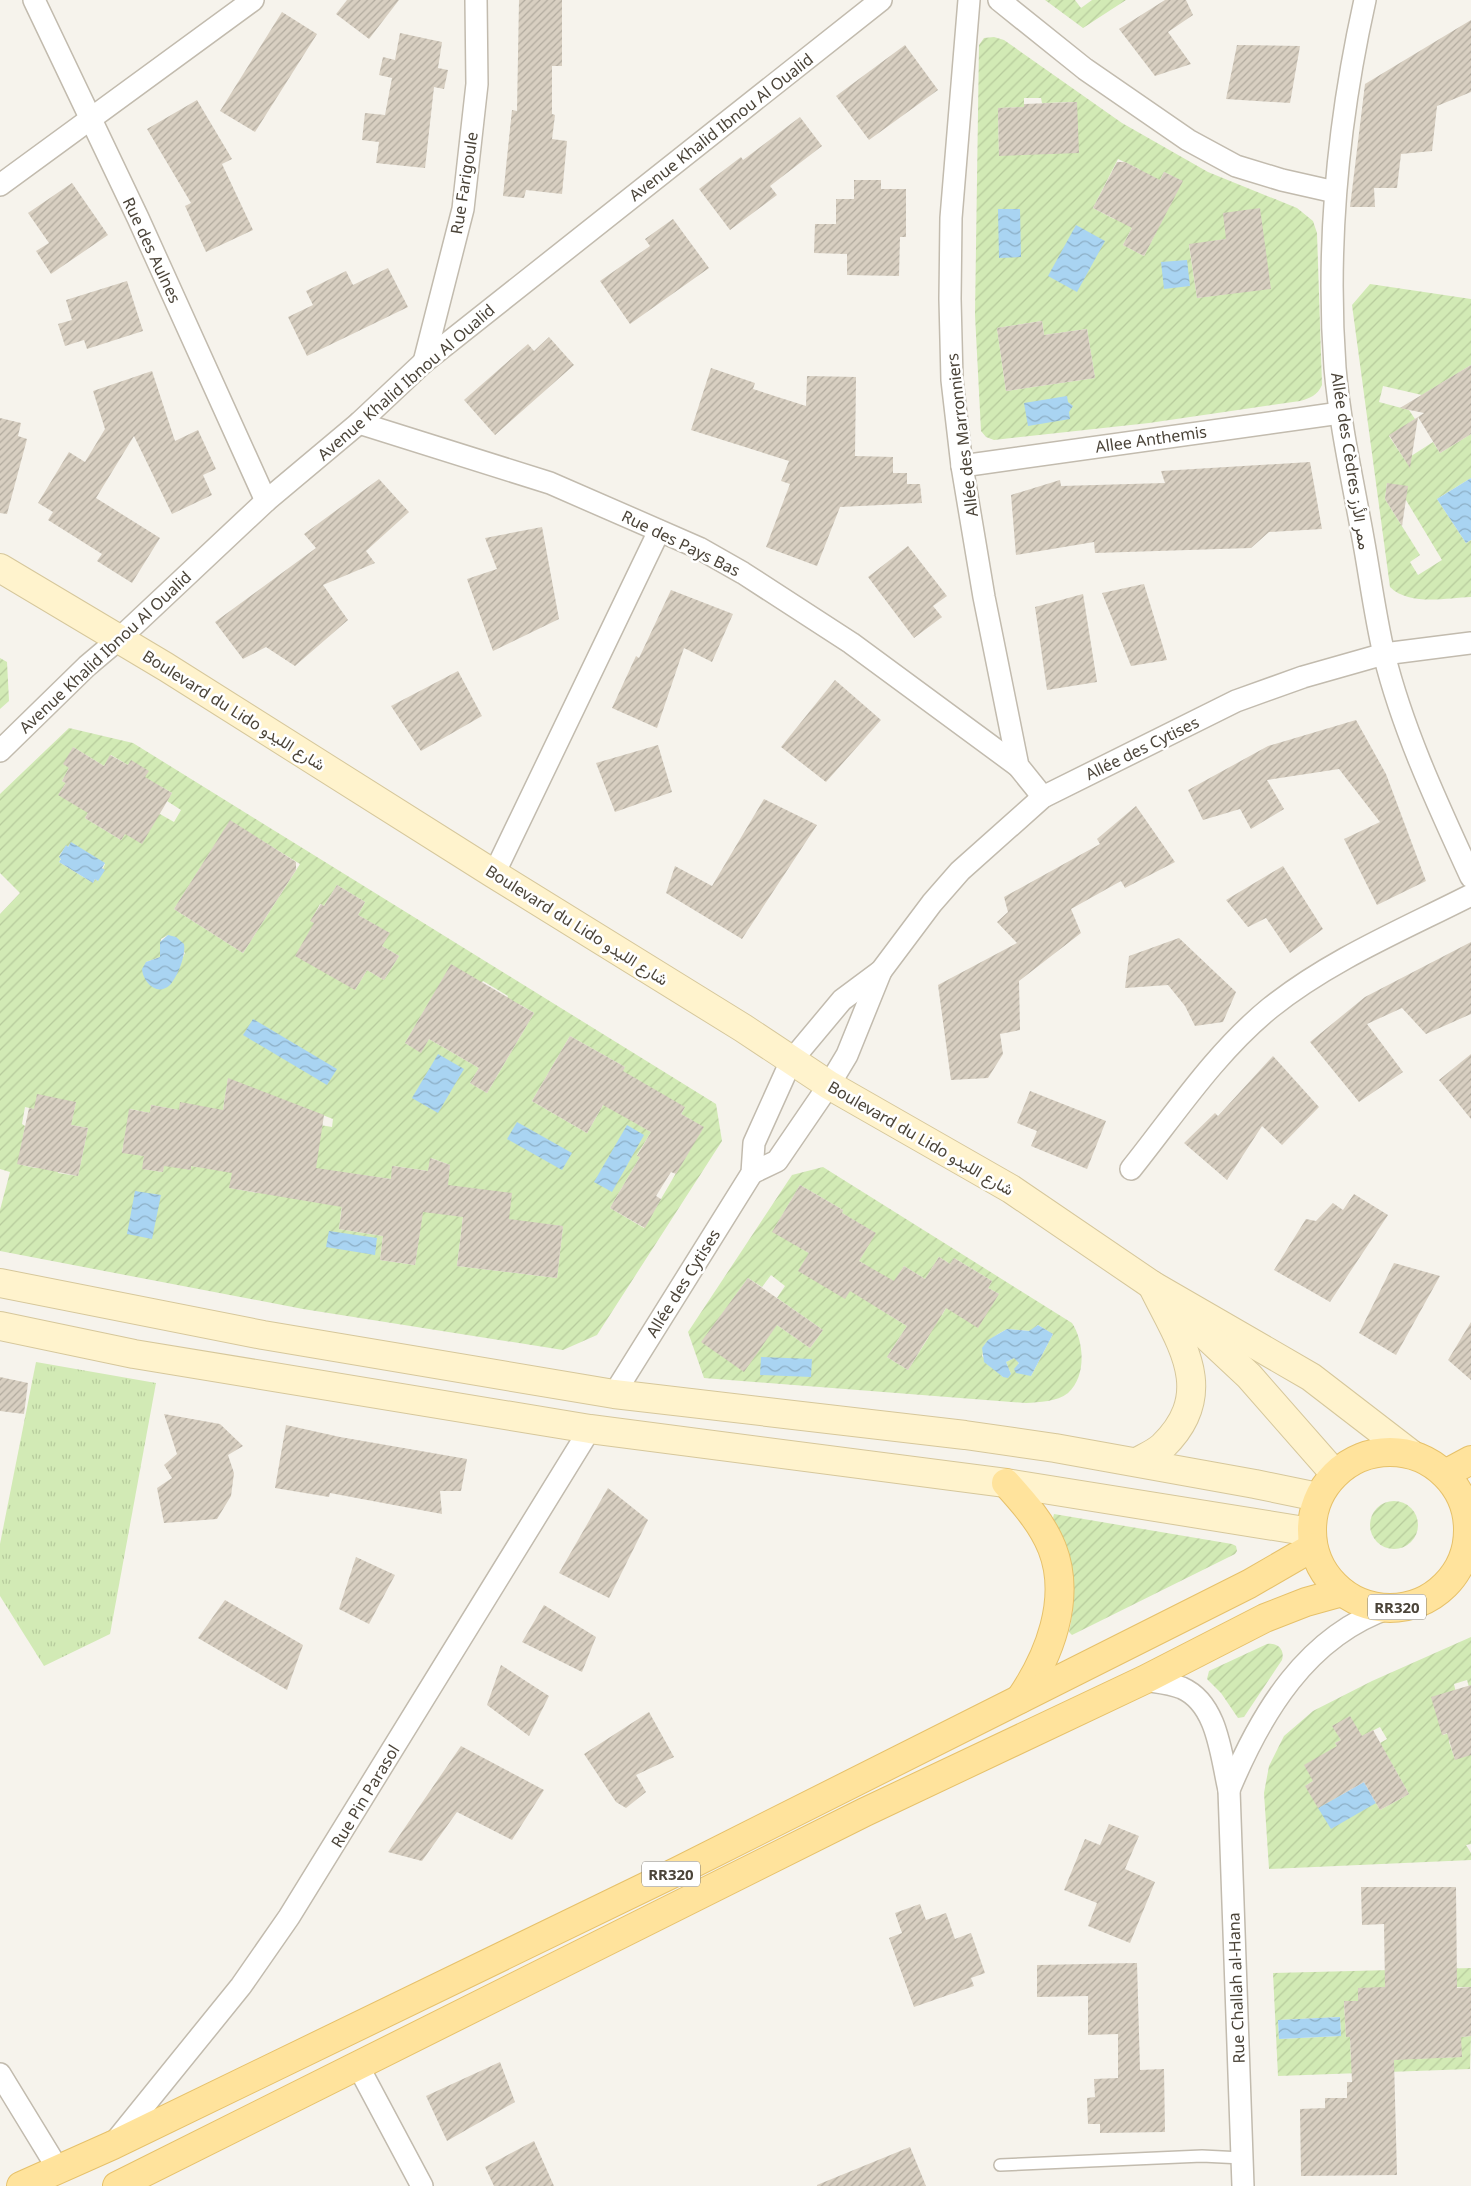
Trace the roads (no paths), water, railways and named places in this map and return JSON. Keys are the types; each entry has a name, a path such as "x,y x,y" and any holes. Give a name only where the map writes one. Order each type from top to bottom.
{"main road":[{"name":"Boulevard du Lido شارع الليدو","path":"0,568 166,667 494,874 743,1028 829,1086 1011,1189 1152,1285 1311,1377 1411,1454"},
{"path":"0,1283 263,1335 614,1394 965,1435 1137,1462 1318,1498"},
{"name":"Boulevard du Lido شارع الليدو","path":"1152,1285 1249,1376 1334,1474"},
{"path":"1137,1462 1163,1446 1180,1424 1186,1414 1193,1386 1189,1365 1152,1285"},
{"path":"0,1326 134,1354 590,1429 1006,1483 1312,1539"},
{"name":"RR320","path":"1391,1452 1411,1454 1429,1462 1445,1474 1460,1494 1470,1523 1466,1550 1459,1567 1460,1581 1411,1605 1389,1608 1364,1604 1342,1592 1324,1572 1312,1539 1313,1514 1318,1498 1334,1474 1352,1461 1372,1454 1391,1452"},
{"path":"1445,1474 1471,1460"},
{"path":"1006,1483 1033,1514 1051,1546 1059,1584 1058,1609 1049,1646 1034,1679 1019,1700"},
{"name":"RR320","path":"21,2186 112,2145 678,1871 842,1786 1019,1700 1249,1584 1312,1539"},
{"name":"RR320","path":"117,2186 865,1812 1144,1680 1265,1618 1306,1602 1342,1592"}],"street":[{"name":"Rue des Aulnes","path":"34,0 91,119 266,501"},
{"path":"0,185 253,0"},
{"name":"Rue Farigoule","path":"424,362 463,209 478,84 476,0"},
{"name":"Avenue Khalid Ibnou Al Oualid","path":"0,751 87,666 266,501 360,423 424,362 880,0"},
{"name":"Allée des Marronniers","path":"969,0 951,218 952,380 962,466 984,597 1018,766 1043,797"},
{"path":"999,0 1085,69 1188,140 1236,166 1282,180 1334,192"},
{"name":"Allée des Cèdres ممر الأرز","path":"1365,0 1352,59 1334,192 1332,235 1335,349 1340,413 1384,654 1431,790 1471,877"},
{"name":"Allee Anthemis","path":"962,466 1340,413"},
{"name":"Rue des Pays Bas","path":"360,423 550,483 600,503 699,548 743,573 851,643 1018,766"},
{"path":"494,874 659,531"},
{"name":"Allée des Cytises","path":"752,1173 777,1161 829,1086 847,1055 881,971 932,903 960,871 1043,797 1236,701 1303,677 1384,654 1471,642"},
{"path":"1131,1169 1215,1063 1269,1009 1318,974 1471,895"},
{"name":"Allée des Cytises","path":"614,1394 752,1173 754,1143 791,1061 842,1000 881,971"},
{"name":"Rue Pin Parasol","path":"112,2145 241,1986 289,1917 590,1429"},
{"path":"1229,1790 1243,1756 1258,1729 1293,1676 1337,1633 1368,1615 1389,1608"},
{"path":"1144,1680 1184,1689 1208,1712 1215,1729 1229,1790"},
{"name":"Rue Challah al-Hana","path":"1229,1790 1243,2186"},
{"path":"358,2066 422,2186"},
{"path":"0,2074 58,2169"}],"lane":[{"path":"1000,2165 1202,2156 1242,2158"}],"water":[{"path":"998,209 1020,209 1021,257 999,258"},
{"path":"1076,225 1105,241 1077,292 1048,276"},
{"path":"1187,260 1190,286 1164,289 1161,262"},
{"path":"1067,396 1068,402 1073,406 1069,412 1070,419 1028,426 1024,403"},
{"path":"1471,478 1471,540 1466,543 1437,499"},
{"path":"71,842 105,863 102,868 105,870 98,881 95,879 93,883 59,862 61,859 59,857 66,845 68,847"},
{"path":"168,935 176,937 184,944 183,959 170,985 165,988 156,989 145,979 142,969 146,962 160,957 160,942"},
{"path":"253,1019 337,1069 327,1085 243,1035"},
{"path":"438,1054 464,1069 438,1113 412,1098"},
{"path":"517,1122 572,1153 562,1170 507,1139"},
{"path":"627,1125 644,1135 612,1192 594,1182"},
{"path":"135,1191 161,1195 152,1239 127,1234"},
{"path":"329,1231 377,1238 375,1255 326,1247"},
{"path":"1038,1325 1053,1334 1031,1376 1016,1373 1014,1369 1019,1363 1014,1358 1006,1362 1011,1374 1008,1378 1003,1377 984,1362 982,1348 988,1340 1007,1329 1029,1331"},
{"path":"761,1357 812,1359 811,1377 760,1375"},
{"path":"1364,1782 1376,1803 1331,1829 1318,1808"},
{"path":"1340,2017 1341,2036 1279,2039 1278,2020"}]}
